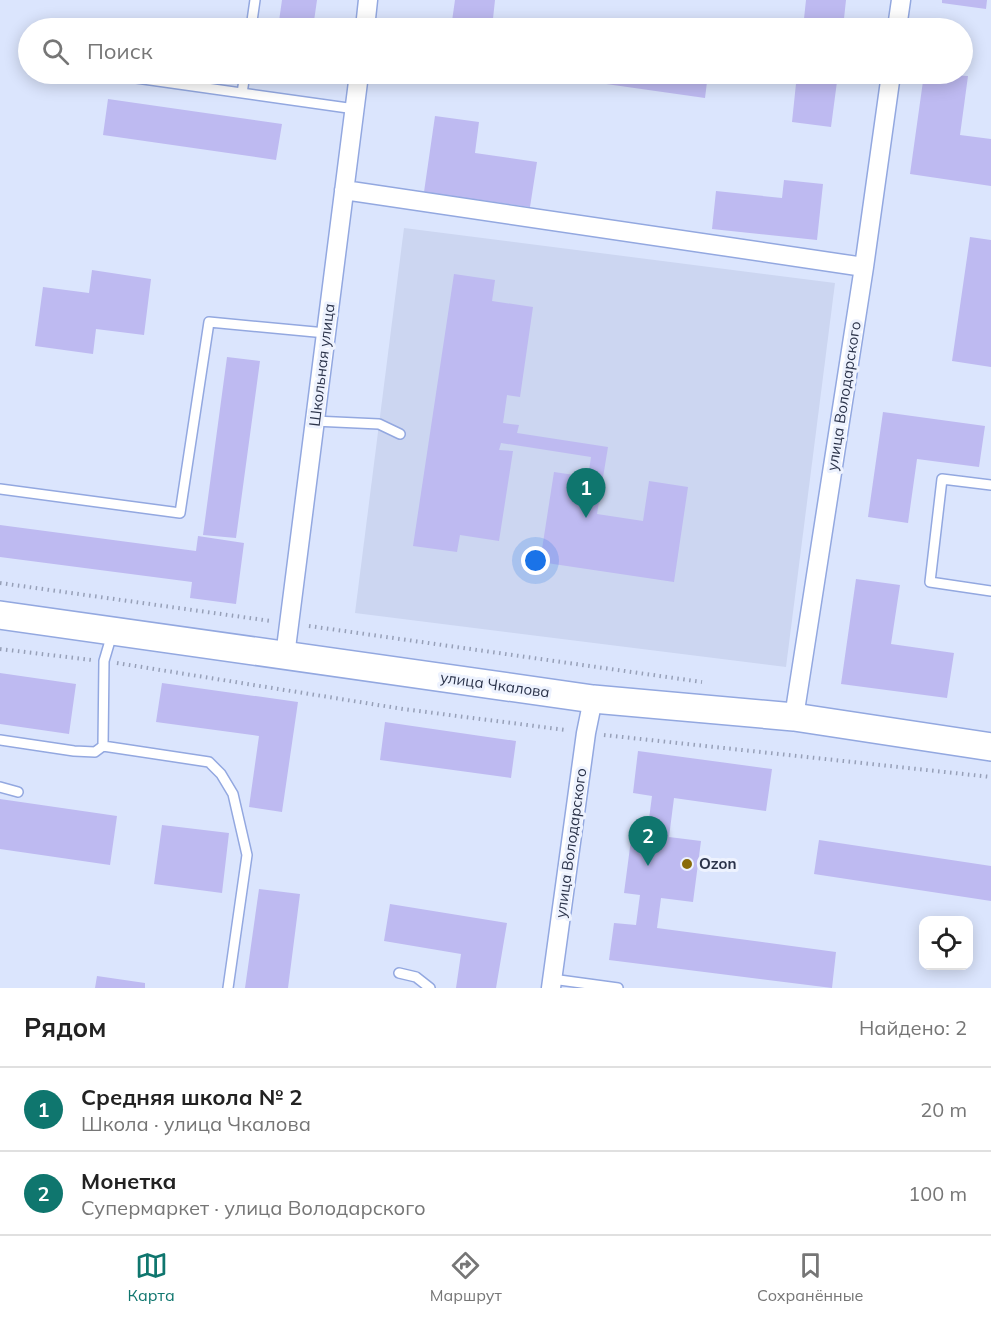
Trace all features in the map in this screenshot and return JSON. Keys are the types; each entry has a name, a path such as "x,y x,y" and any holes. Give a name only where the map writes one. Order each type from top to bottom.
{"street":[{"path":"366,18 369,0"},
{"path":"898,18 901,0"},
{"name":"Школьная улица","path":"285,656 358,84"},
{"name":"улица Володарского","path":"794,717 864,267 890,84"},
{"path":"344,190 864,267"},
{"name":"улица Чкалова","path":"0,615 593,699 794,717 991,747"},
{"name":"улица Володарского","path":"551,984 586,733 593,699"}],"lane":[{"path":"252,18 255,0"},
{"path":"178,84 355,109"},
{"path":"242,93 243,84"},
{"path":"0,489 180,513 209,322 326,333"},
{"path":"314,421 379,424 400,434"},
{"path":"991,485 942,478 930,582 991,591"},
{"path":"103,746 104,661 113,632"},
{"path":"0,740 74,751 95,752 103,746 209,762 221,774 233,794 247,855 228,988"},
{"path":"0,788 18,792"},
{"path":"399,973 416,977 430,988"},
{"path":"551,984 618,988"}],"path":[{"path":"0,583 702,682"},
{"path":"0,649 104,661 404,709 586,733 991,777"}],"shaded area":[{"path":"404,228 835,283 786,667 355,613"}],"building":[{"path":"282,0 317,0 314,18 279,18"},
{"path":"455,0 495,0 493,18 452,18"},
{"path":"806,0 846,0 844,18 804,18"},
{"path":"942,0 987,0 986,9 942,3"},
{"path":"606,84 707,84 705,98"},
{"path":"796,84 837,84 831,127 792,122"},
{"path":"923,84 967,84 960,135 991,139 991,186 910,174"},
{"path":"108,99 282,124 276,160 103,135"},
{"path":"435,116 479,122 475,153 537,162 530,207 424,192"},
{"path":"784,180 823,184 817,240 712,229 716,191 782,198"},
{"path":"970,237 991,240 991,367 952,361"},
{"path":"92,270 151,279 144,335 96,329 93,354 35,346 43,287 89,293"},
{"path":"454,274 495,280 492,301 533,307 520,397 507,395 503,423 519,425 517,433 608,447 597,514 643,521 649,481 688,487 674,582 540,562 554,472 588,477 591,457 501,443 499,450 513,451 499,541 460,535 457,552 413,546"},
{"path":"227,357 260,361 236,538 203,535"},
{"path":"883,412 985,426 979,467 917,459 908,523 868,517"},
{"path":"0,525 196,551 198,536 244,543 236,604 190,598 192,582 0,557"},
{"path":"856,579 900,585 891,644 954,653 947,698 841,684"},
{"path":"0,673 76,684 69,734 0,724"},
{"path":"162,683 298,702 282,812 249,807 259,736 156,722"},
{"path":"385,722 516,741 511,778 380,760"},
{"path":"638,751 772,769 766,811 674,798 669,837 701,841 693,902 661,898 657,928 836,952 832,988 609,960 614,923 636,925 640,895 624,893 632,832 647,834 652,796 633,793"},
{"path":"0,799 117,816 110,865 0,849"},
{"path":"162,825 229,833 222,893 154,884"},
{"path":"819,840 991,866 991,901 814,874"},
{"path":"259,889 300,894 288,988 245,988"},
{"path":"390,904 507,923 496,988 456,988 461,954 384,941"},
{"path":"97,976 145,983 145,988 95,988"}],"place":[{"name":"Средняя школа № 2","path":"586,518"},
{"name":"Ozon","path":"687,864"},
{"name":"Монетка","path":"648,866"}]}
